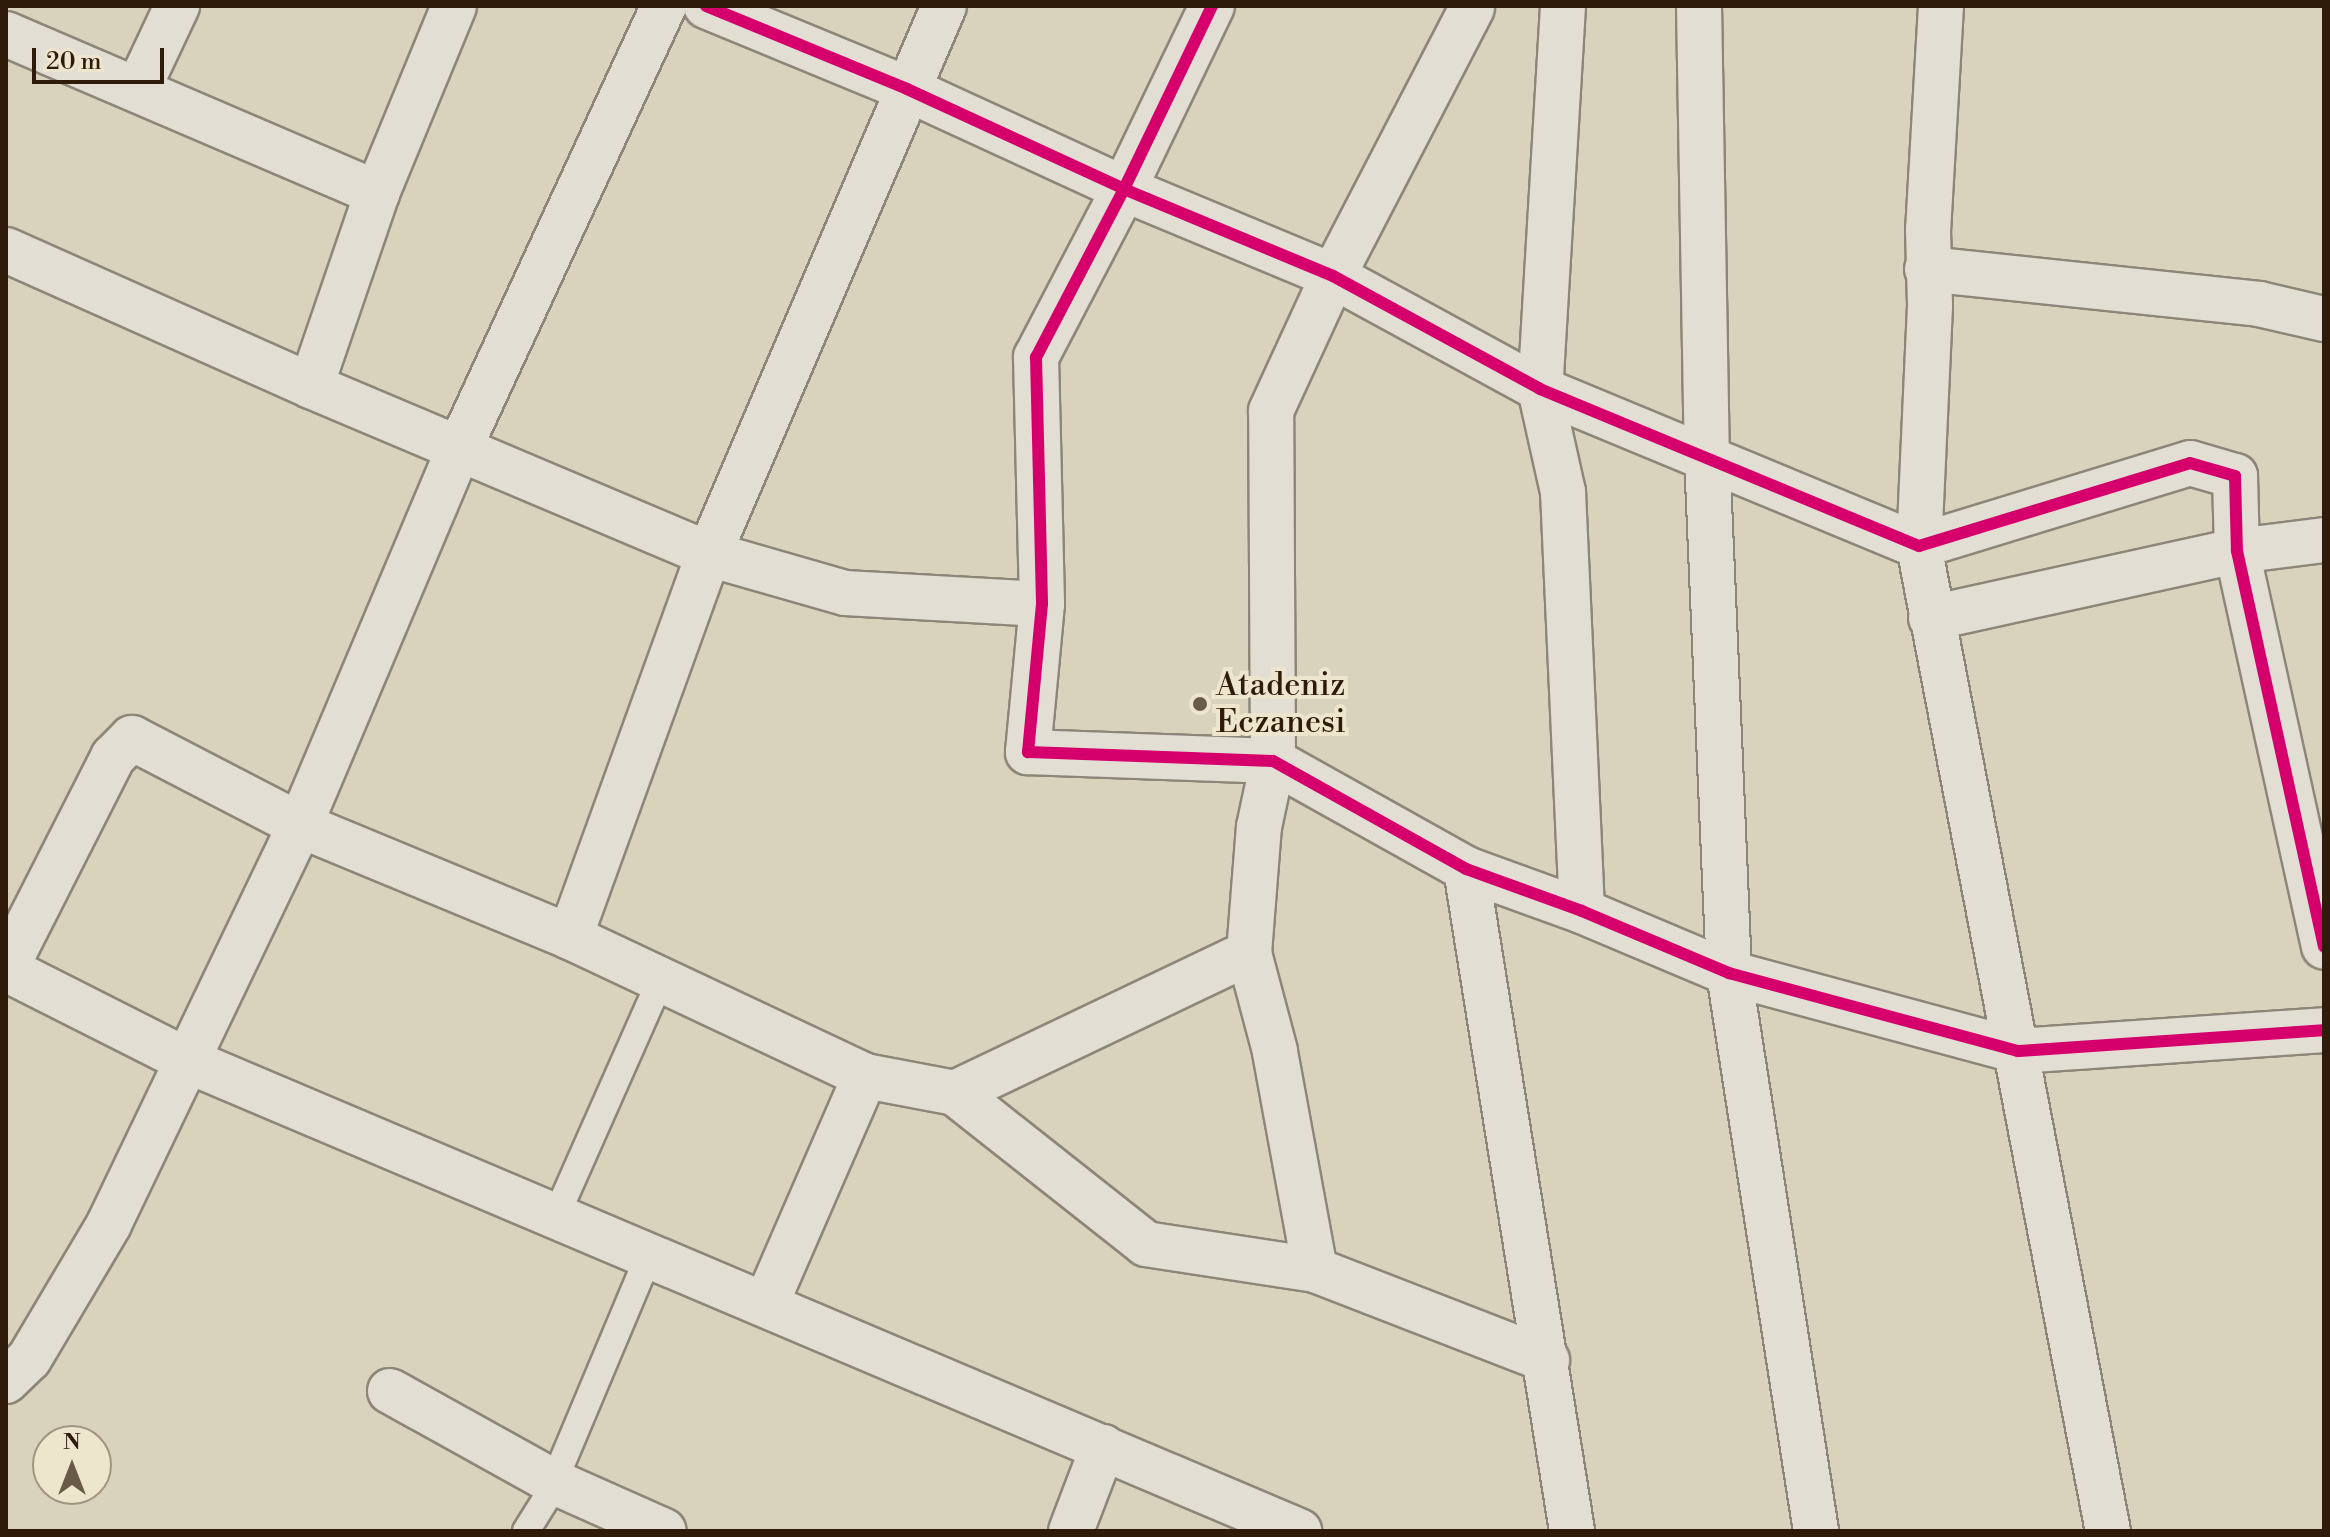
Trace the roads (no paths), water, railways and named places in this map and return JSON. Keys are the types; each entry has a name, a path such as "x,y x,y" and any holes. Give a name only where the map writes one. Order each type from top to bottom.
{"street":[{"path":"138,89 177,6"},
{"path":"311,386 377,193 454,6"},
{"path":"6,1381 29,1359 109,1224 300,825 460,447 664,6"},
{"path":"706,6 907,89 1124,189 1333,276 1540,389 1919,546 2190,463 2235,476 2237,551 2324,947"},
{"path":"570,937 709,554 944,6"},
{"path":"1212,6 1124,189 1036,357 1042,604 1028,752 1273,761 1466,869 1582,911 1729,973 2018,1051 2324,1030"},
{"path":"1563,6 1540,389 1563,492 1582,911"},
{"path":"1699,6 1707,456 1729,973 1816,1531"},
{"path":"1941,6 1927,269 1930,306 1919,546 2108,1531"},
{"path":"1315,1270 1275,1051 1249,953 1259,827 1273,761 1271,411 1333,276 1472,8"},
{"path":"6,34 377,193"},
{"path":"6,250 311,386 709,554 845,593 1042,604"},
{"path":"1927,269 2259,304 2324,319"},
{"path":"1931,618 2237,551 2324,540"},
{"path":"1299,1531 186,1060 6,968 113,757 132,738 300,825 570,937 865,1076 955,1093 1146,1244 1315,1270 1547,1360"},
{"path":"1466,869 1572,1531"},
{"path":"955,1093 1249,953"},
{"path":"766,1304 865,1076"},
{"path":"390,1391 554,1482 664,1531"},
{"path":"1071,1531 1103,1447"}],"lane":[{"path":"556,1216 661,979"},
{"path":"526,1531 554,1482 649,1255"}],"place":[{"name":"Atadeniz Eczanesi","path":"1200,704"}]}
